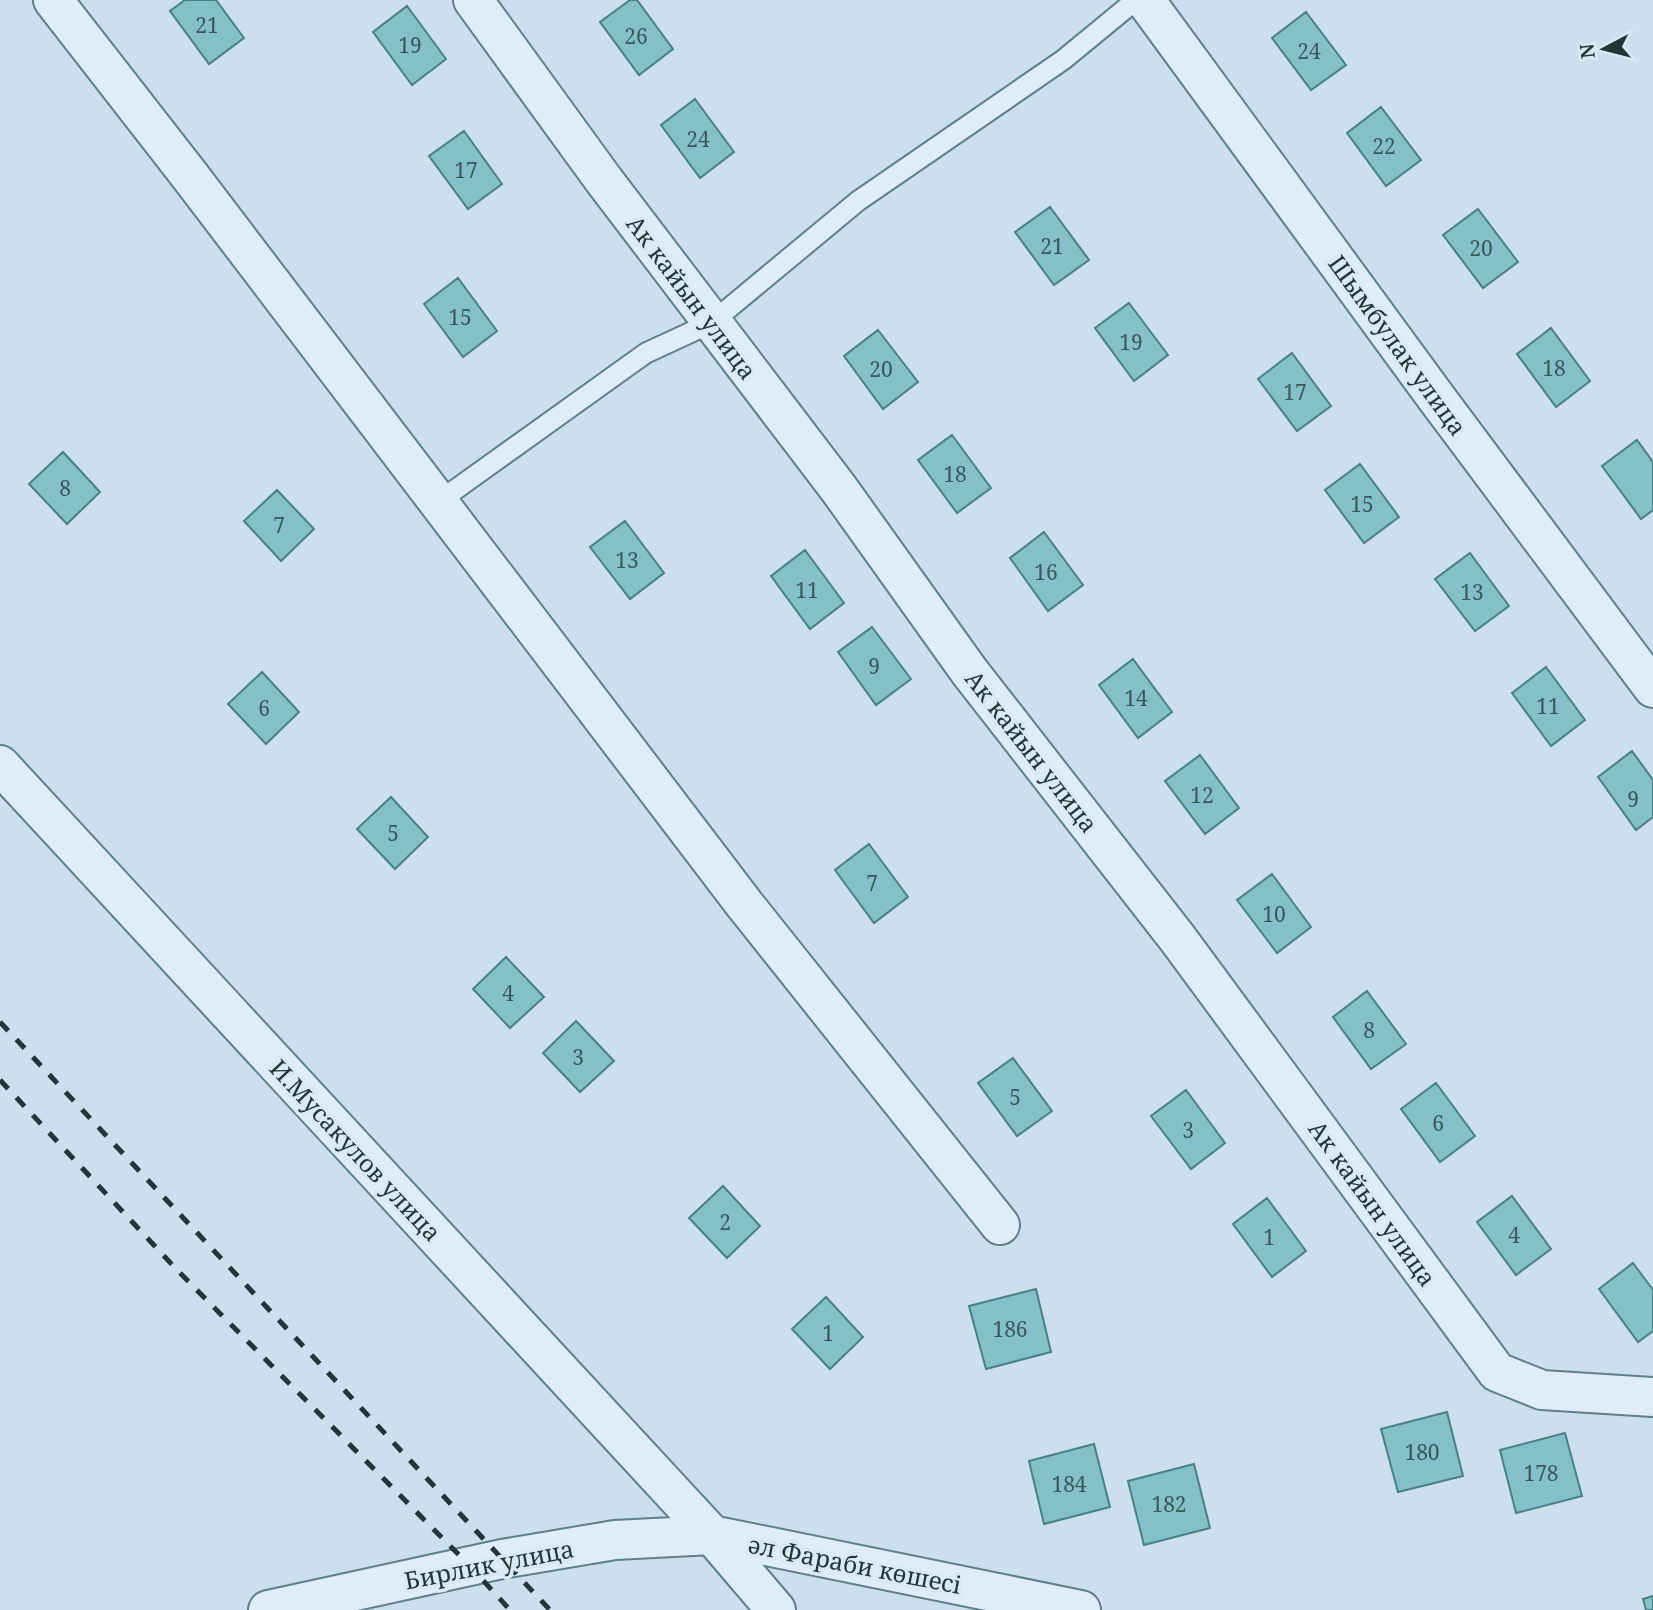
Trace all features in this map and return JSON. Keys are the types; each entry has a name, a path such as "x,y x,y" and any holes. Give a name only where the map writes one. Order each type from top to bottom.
{"street":[{"path":"52,0 190,176 745,905 1000,1225"},
{"name":"Ак кайын улица","path":"473,0 711,323 839,489 978,682 1178,939 1497,1372 1542,1390 1653,1397"},
{"name":"Шымбулак улица","path":"1145,0 1653,688"},
{"name":"И.Мусакулов улица","path":"0,765 712,1535 776,1610"},
{"name":"Бирлик улица","path":"268,1610 502,1559 614,1540 712,1535"},
{"name":"әл Фараби көшесі","path":"712,1535 1081,1610"}],"lane":[{"path":"439,502 646,353 711,323 858,201 1063,60 1136,0"}],"building":[{"path":"185,0 216,0 244,38 209,64 170,11"},
{"path":"630,0 637,0 673,49 639,75 600,22"},
{"path":"407,6 446,59 412,85 373,32"},
{"path":"1306,12 1346,65 1311,90 1272,38"},
{"path":"695,99 734,152 700,178 661,125"},
{"path":"1381,107 1421,160 1386,186 1347,133"},
{"path":"464,131 502,184 468,209 429,156"},
{"path":"1050,207 1089,260 1054,285 1015,232"},
{"path":"1478,209 1518,262 1483,288 1443,235"},
{"path":"458,278 497,331 463,357 424,304"},
{"path":"1129,303 1168,355 1134,381 1095,328"},
{"path":"1551,328 1590,381 1556,407 1517,354"},
{"path":"878,330 918,382 883,409 844,356"},
{"path":"1292,353 1331,406 1297,431 1258,379"},
{"path":"952,435 991,488 957,513 918,460"},
{"path":"1637,440 1653,462 1653,510 1641,519 1602,466"},
{"path":"63,452 100,492 67,524 29,484"},
{"path":"1360,464 1399,517 1364,543 1325,490"},
{"path":"277,490 314,529 281,561 244,521"},
{"path":"625,521 664,573 630,599 590,547"},
{"path":"1044,532 1083,585 1048,611 1010,558"},
{"path":"805,550 844,603 810,629 771,576"},
{"path":"1470,553 1509,606 1475,631 1435,579"},
{"path":"872,627 911,679 876,705 838,652"},
{"path":"1133,659 1172,712 1138,738 1099,685"},
{"path":"1546,667 1585,720 1551,746 1512,693"},
{"path":"262,672 299,712 266,744 228,704"},
{"path":"1632,751 1653,780 1653,817 1636,830 1598,777"},
{"path":"1200,755 1239,808 1205,834 1165,781"},
{"path":"391,797 428,837 395,869 357,829"},
{"path":"869,844 908,897 874,923 835,870"},
{"path":"1272,874 1311,927 1277,953 1237,900"},
{"path":"506,957 544,997 510,1028 473,989"},
{"path":"1367,991 1406,1044 1371,1069 1333,1017"},
{"path":"576,1021 614,1061 580,1092 543,1053"},
{"path":"1013,1058 1052,1111 1017,1136 978,1083"},
{"path":"1436,1083 1475,1136 1440,1162 1401,1109"},
{"path":"1186,1090 1225,1143 1191,1169 1151,1116"},
{"path":"723,1186 760,1226 727,1258 689,1218"},
{"path":"1512,1196 1551,1249 1516,1275 1477,1222"},
{"path":"1267,1198 1306,1251 1272,1277 1233,1224"},
{"path":"1633,1263 1653,1290 1653,1331 1638,1342 1599,1289"},
{"path":"1036,1289 1051,1352 986,1369 969,1306"},
{"path":"826,1297 863,1337 830,1369 792,1329"},
{"path":"1447,1412 1463,1476 1398,1492 1381,1429"},
{"path":"1565,1433 1582,1496 1516,1513 1500,1450"},
{"path":"1094,1444 1110,1507 1044,1524 1029,1461"},
{"path":"1194,1464 1210,1528 1144,1545 1128,1481"},
{"path":"1653,1596 1653,1610 1646,1610 1643,1599"}],"railway":[{"path":"0,1022 550,1610"},
{"path":"0,1080 178,1271 470,1566 510,1610"}]}
